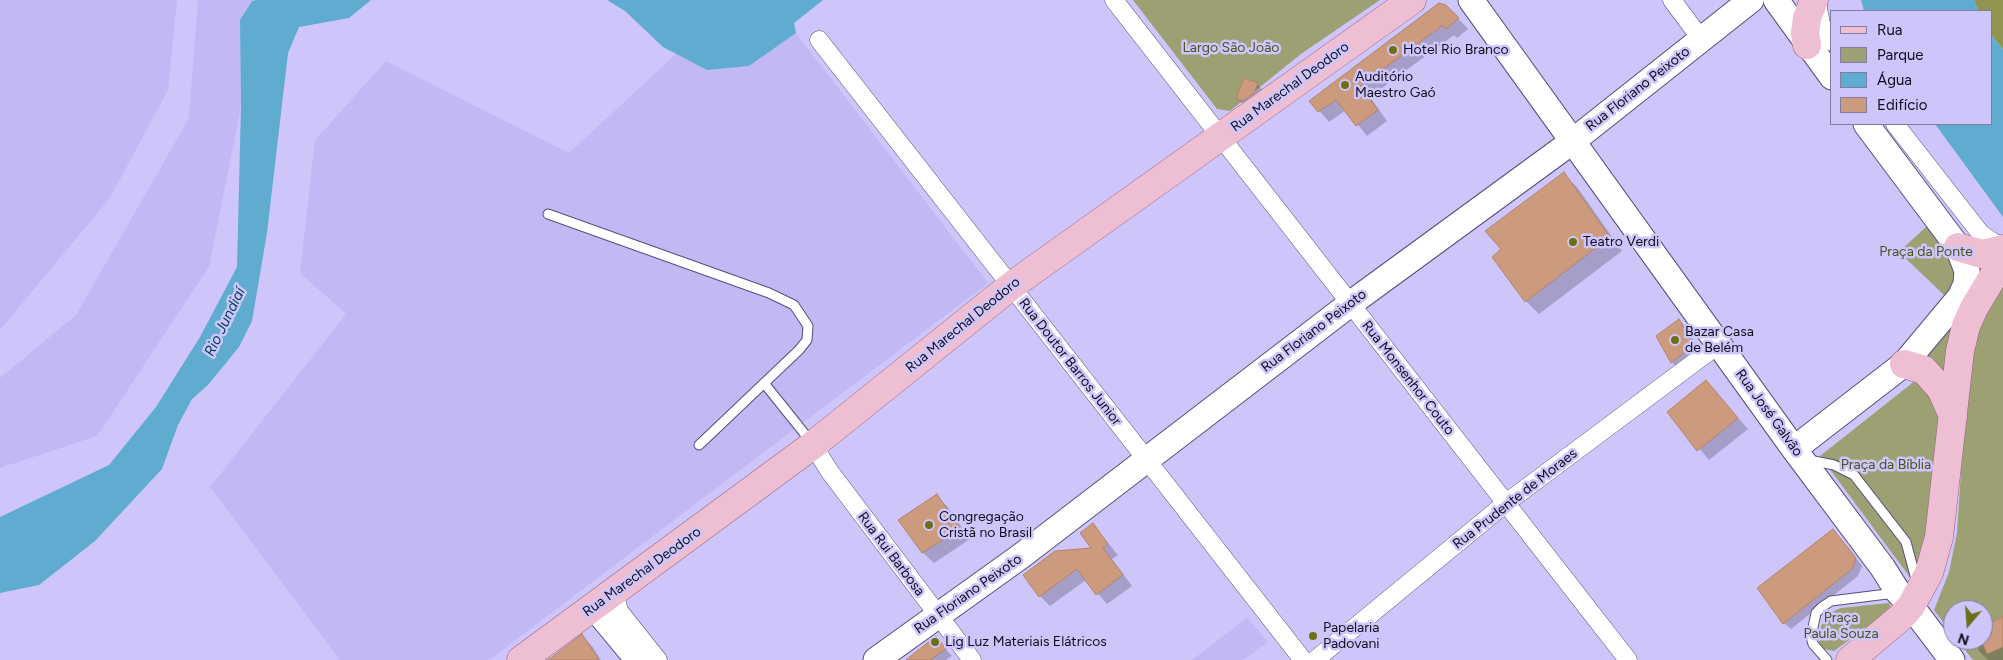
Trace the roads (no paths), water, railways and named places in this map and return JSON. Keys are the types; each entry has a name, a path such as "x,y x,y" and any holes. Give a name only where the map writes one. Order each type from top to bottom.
{"main road":[{"name":"Rua Marechal Deodoro","path":"521,660 814,445 1011,286 1412,0"},
{"name":"Rua José Galvão","path":"1471,0 1797,454 1883,568 1909,596 1952,660"},
{"name":"Rua Floriano Peixoto","path":"876,660 1021,556 1350,304 1573,140 1751,0"},
{"path":"1776,0 1820,44 1830,72"},
{"path":"1814,0 1807,18 1805,33 1820,44"},
{"path":"1797,454 1904,364 1960,297 1966,284 1967,272 1958,247 1867,125"},
{"path":"1958,247 1982,254 2003,249"},
{"path":"1850,660 1901,617 1909,596 1929,573 1939,537 1960,350 1966,326 1983,292 2003,260"},
{"path":"1904,364 1924,370 1941,389 1953,416"},
{"path":"604,599 638,660"}],"street":[{"name":"Rua Monsenhor Couto","path":"1114,0 1628,660"},
{"path":"1672,0 1701,39"},
{"path":"1818,0 1821,24 1820,44"},
{"name":"Rua Doutor Barros Junior","path":"819,40 1303,660"},
{"path":"1896,125 1981,234 1994,243 2003,245"},
{"name":"Rua Prudente de Moraes","path":"1315,660 1506,503 1719,344"},
{"name":"Rua Rui Barbosa","path":"814,445 830,472 972,660"},
{"path":"604,599 619,611 658,660"}],"lane":[{"path":"548,214 769,293 794,305 808,326 807,340 698,444"},
{"path":"764,383 814,445"},
{"path":"1797,454 1845,469 1854,475 1906,542 1909,596 1831,601 1816,614 1811,637 1813,644 1828,660"}],"water":[{"name":"Rio Jundiaí","path":"371,0 349,18 299,27 288,53 267,233 252,321 239,347 208,385 192,399 178,425 162,469 95,541 39,585 0,593 0,517 109,465 156,407 200,337 237,267 241,106 240,20 252,1"},
{"path":"607,0 823,0 794,23 796,33 749,66 707,70 663,47 625,11"},
{"path":"1861,0 1974,0 1978,10 1864,10"},
{"path":"1993,37 2003,49 2003,217 1936,125 1993,125"}],"place":[{"name":"Hotel Rio Branco","path":"1393,50"},
{"name":"Auditório Maestro Gaó","path":"1345,85"},
{"name":"Teatro Verdi","path":"1573,242"},
{"name":"Bazar Casa de Belém","path":"1675,340"},
{"name":"Congregação Cristã no Brasil","path":"929,525"},
{"name":"Papelaria Padovani","path":"1313,636"},
{"name":"Lig Luz Materiais Elátricos","path":"935,642"}],"park label":[{"name":"Largo São João","path":"1231,48"},
{"name":"Praça da Ponte","path":"1926,252"},
{"name":"Praça da Bíblia","path":"1886,465"},
{"name":"Praça Paula Souza","path":"1841,626"}]}
